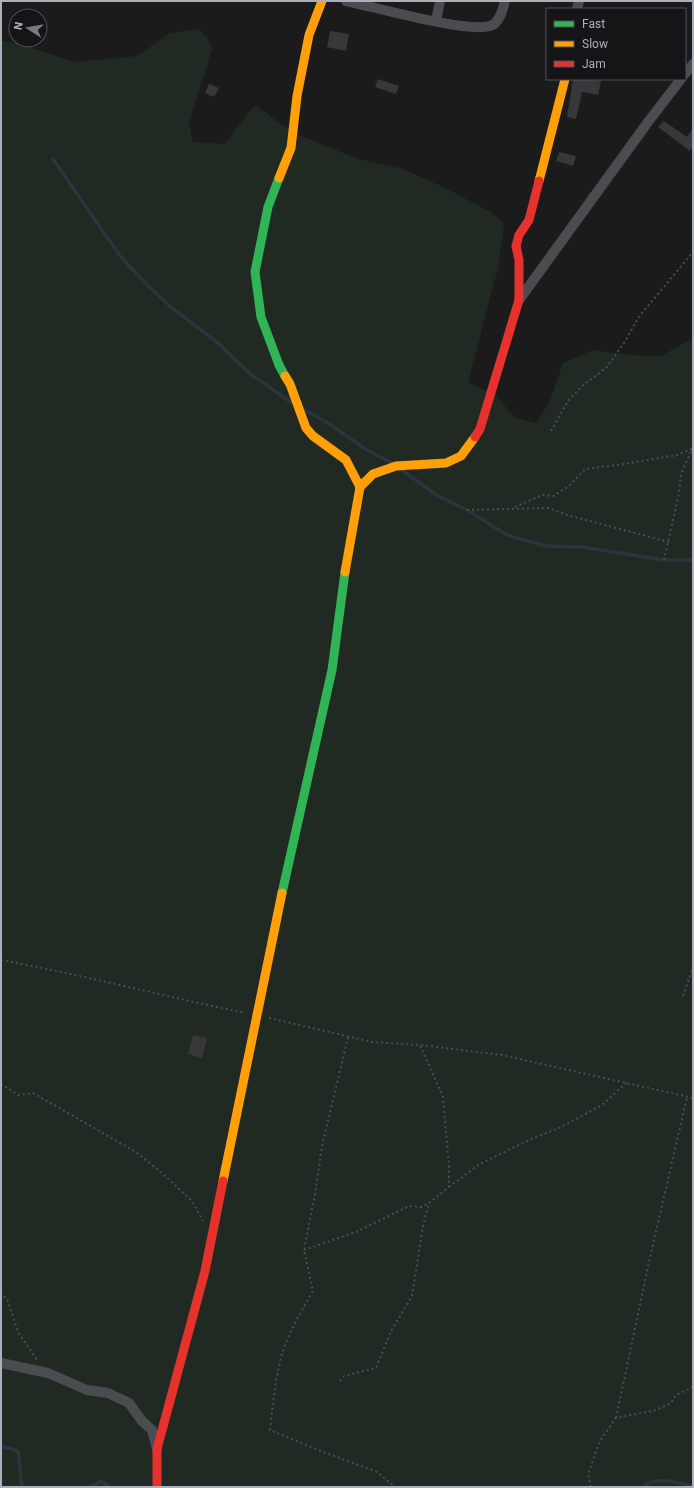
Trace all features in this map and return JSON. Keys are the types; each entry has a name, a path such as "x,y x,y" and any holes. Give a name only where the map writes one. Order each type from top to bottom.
{"street":[{"path":"322,1 309,35 305,52 297,96 291,148 268,207 255,272 261,317 279,365 290,384 306,428 313,436 346,460 360,488"},
{"path":"346,1 436,21 480,27 492,26 498,19 505,1"},
{"path":"436,21 440,1"},
{"path":"686,73 693,64"},
{"path":"157,1449 205,1271 259,1016 294,834 332,670 344,580 360,488 373,474 396,466 446,463 461,456 480,429 519,300 517,239 528,220 533,207 565,80"},
{"path":"519,300 680,80"},
{"path":"1,1363 48,1374 87,1390 108,1393 129,1404 142,1421 152,1430 157,1449 157,1487"}],"path":[{"path":"551,431 568,401 582,386 607,367 626,340 638,318 693,252"},
{"path":"514,508 542,495 553,496 569,486 585,469 677,455 693,448"},
{"path":"664,560 679,493 681,474 693,448"},
{"path":"467,510 549,508 567,515 669,542"},
{"path":"1,960 120,984 148,993 308,1026 348,1038 372,1042 420,1045 502,1055 693,1098"},
{"path":"683,996 693,967"},
{"path":"348,1038 322,1146 315,1194 304,1250 313,1291 298,1316 282,1354 275,1387 270,1430 377,1472 395,1487"},
{"path":"420,1045 443,1097 449,1167 449,1187"},
{"path":"304,1250 356,1232 409,1206 421,1207 429,1203 478,1165 530,1139 560,1128 602,1105 626,1083"},
{"path":"1,1084 18,1095 33,1093 136,1152 162,1173 192,1201 203,1221"},
{"path":"591,1487 588,1474 600,1440 616,1418 649,1262 687,1096"},
{"path":"340,1381 344,1376 376,1368 391,1331 412,1296 423,1226 429,1203"},
{"path":"1,1292 8,1301 18,1332 48,1374"},
{"path":"616,1418 656,1410 671,1403 676,1395 693,1387"}],"shaded area":[{"path":"200,29 213,47 189,123 193,142 224,144 255,105 294,133 358,159 403,169 443,187 491,212 504,224 499,264 468,382 495,395 516,418 536,423 549,403 563,363 593,350 629,355 661,356 693,338 693,1487 1,1487 1,41 8,42 8,48 32,48 75,62 137,56 170,33"}],"building":[{"path":"330,31 349,34 346,51 327,47"},
{"path":"378,79 399,86 396,94 375,87"},
{"path":"573,80 601,81 598,95 582,92 576,119 567,117"},
{"path":"209,84 219,88 214,97 205,93"},
{"path":"664,121 687,137 693,128 693,146 690,151 658,127"},
{"path":"559,152 576,156 573,166 556,161"},
{"path":"193,1035 207,1038 202,1058 188,1054"}],"waterway":[{"path":"53,159 120,256 146,284 171,307 219,344 250,374 291,402"},
{"path":"303,409 331,425 365,449 392,463"},
{"path":"402,470 438,496 467,510 507,535 545,546 582,547 664,560 693,560"},
{"path":"1,1446 18,1451 22,1487"},
{"path":"644,1487 649,1483 661,1480 681,1483 693,1487"},
{"path":"90,1487 101,1481 110,1487"}],"traffic: fast":[{"path":"279,178 268,207 255,272 261,317 279,365 285,376"},
{"path":"282,893 332,670 345,572"}],"traffic: slow":[{"path":"279,178 291,148 297,96 309,35 322,1"},
{"path":"539,181 565,80"},
{"path":"285,376 290,384 306,428 313,436 346,460 360,487"},
{"path":"345,572 360,487 373,474 396,466 446,463 461,456 475,437"},
{"path":"223,1181 282,893"}],"traffic: jam":[{"path":"475,437 480,429 519,300 519,260 516,246 519,235 529,220 539,181"},
{"path":"157,1487 157,1449 205,1271 223,1181"}]}
